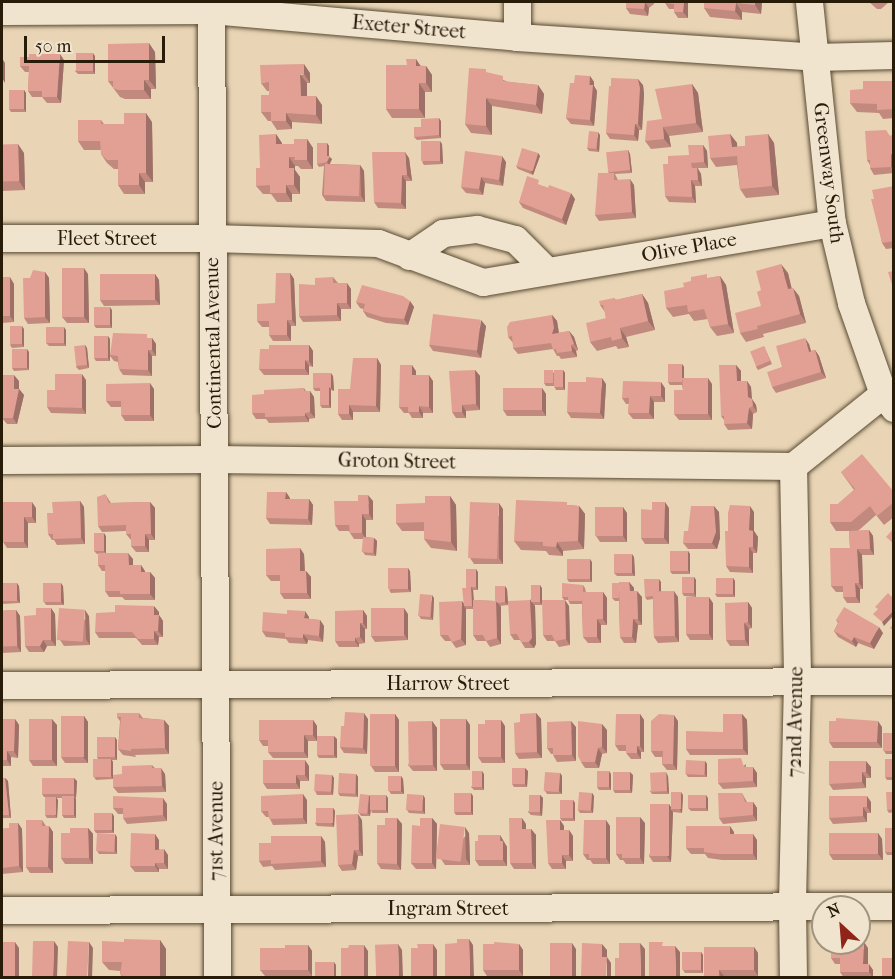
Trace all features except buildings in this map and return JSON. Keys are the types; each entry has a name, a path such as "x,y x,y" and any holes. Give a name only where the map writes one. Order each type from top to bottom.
{"street":[{"path":"517,37 518,2"},
{"name":"Greenway South","path":"808,2 832,223 851,303 889,401"},
{"name":"Exeter Street","path":"2,11 211,6 517,37 815,57 894,55"},
{"name":"Continental Avenue","path":"211,6 215,684"},
{"name":"Olive Place","path":"212,238 378,243 483,282 832,223"},
{"path":"409,256 443,233 477,229 515,239 547,271"},
{"name":"Fleet Street","path":"2,238 212,238"},
{"path":"793,466 889,401"},
{"name":"Groton Street","path":"2,460 214,459 793,466"},
{"name":"72nd Avenue","path":"793,466 797,681 792,907 793,978"},
{"name":"Harrow Street","path":"2,685 894,681"},
{"name":"71st Avenue","path":"215,684 217,978"},
{"name":"Ingram Street","path":"2,910 894,906"}]}
